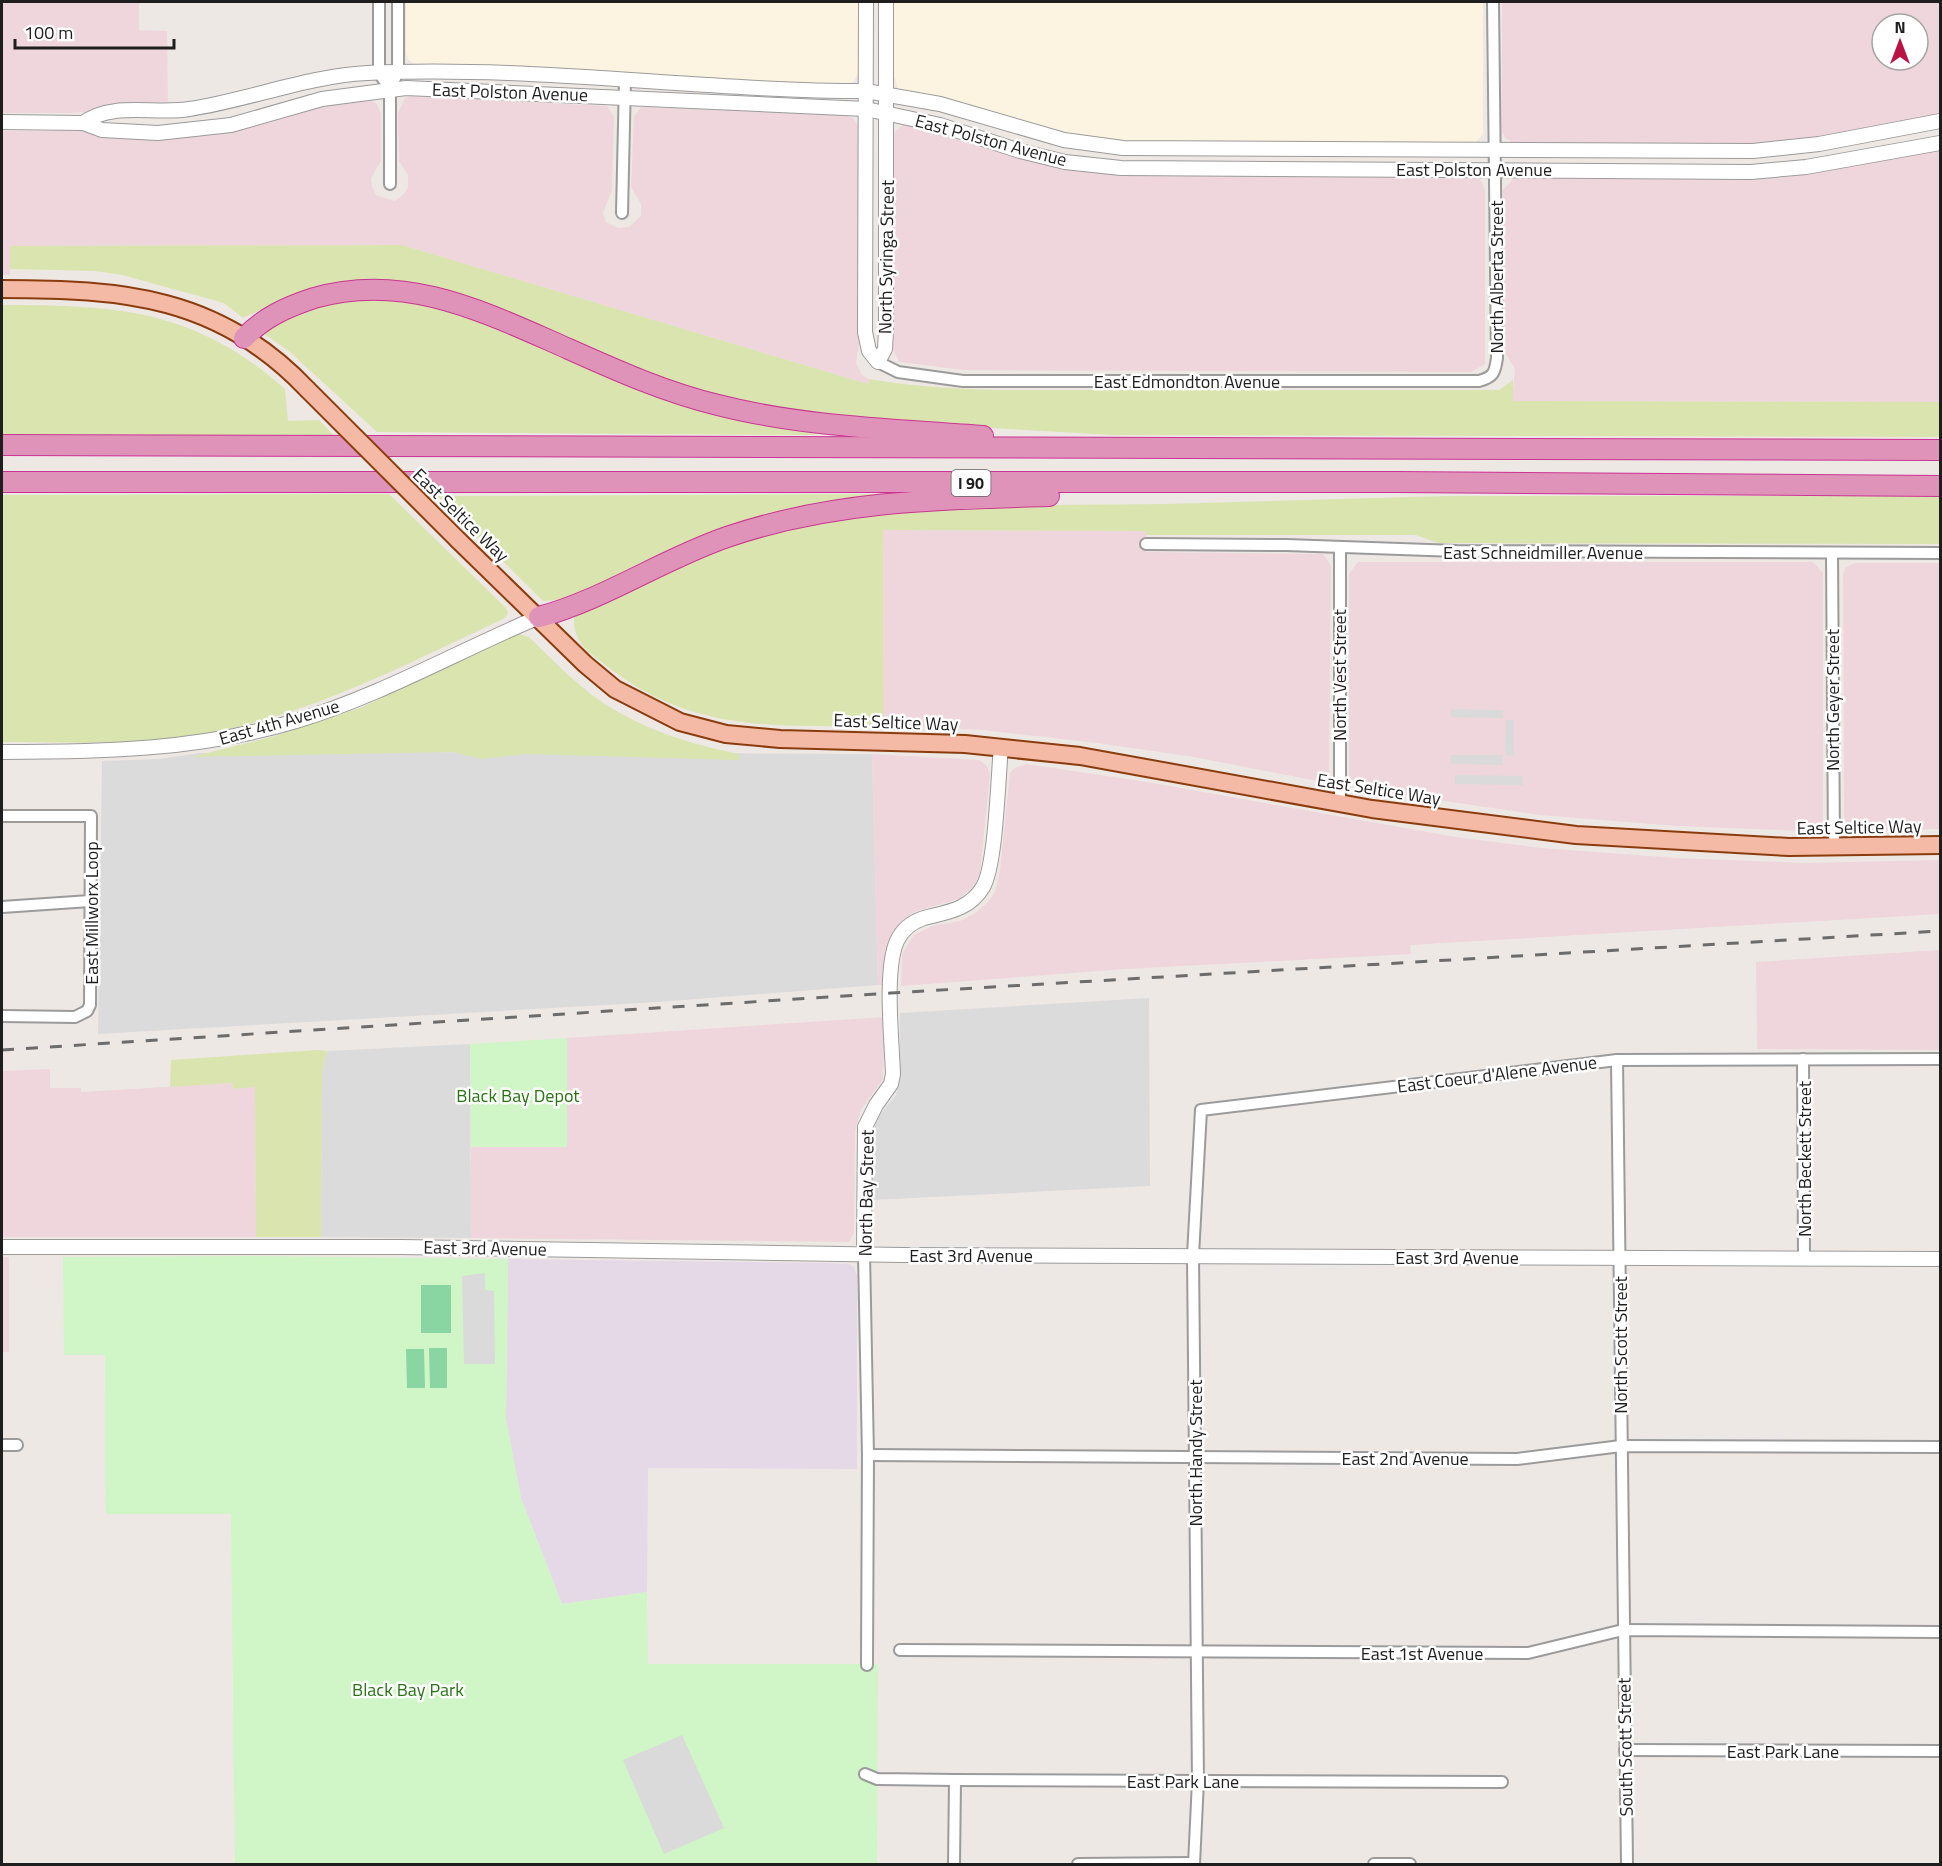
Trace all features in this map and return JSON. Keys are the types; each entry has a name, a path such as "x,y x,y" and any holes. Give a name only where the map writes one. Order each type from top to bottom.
{"highway":[{"path":"244,338 273,314 306,301 350,290 401,290 430,294 480,309 641,381 690,398 746,412 843,425 1147,448"},
{"name":"I 90","path":"2,445 1941,450"},
{"name":"I 90","path":"2,482 1398,482 1941,486"},
{"path":"539,617 578,604 636,575 728,537 814,513 849,506 922,499 1202,493 1398,482"}],"main road":[{"name":"East Seltice Way","path":"2,289 85,290 126,294 176,307 216,323 244,338 284,365 585,664 615,689 653,710 703,730 780,739 914,741 1001,747 1100,759 1340,803 1479,824 1585,836 1701,843 1834,847 1941,845"}],"street":[{"path":"379,2 379,73 390,88"},
{"path":"390,184 390,88 398,72 398,2"},
{"name":"North Syringa Street","path":"866,2 865,332 869,351 878,363 885,349 886,331 888,113 886,2"},
{"name":"North Alberta Street","path":"1492,2 1496,169 1495,372"},
{"name":"East Polston Avenue","path":"83,123 98,114 185,110 231,103 329,78 398,72 866,91 940,104 1024,130 1095,146 1495,150 1780,149 1941,122"},
{"path":"622,213 625,80"},
{"name":"East Polston Avenue","path":"2,122 83,123 102,130 120,133 158,133 231,125 322,99 390,88 866,109 940,125 1020,151 1096,166 1181,170 1782,170 1941,143"},
{"name":"East Edmondton Avenue","path":"878,363 898,372 963,381 1479,381 1490,378 1495,372"},
{"name":"East Schneidmiller Avenue","path":"1146,544 1340,547 1468,552 1941,553"},
{"name":"North Vest Street","path":"1340,547 1340,803"},
{"name":"North Geyer Street","path":"1832,553 1834,847"},
{"name":"East 4th Avenue","path":"2,752 131,751 192,745 254,732 297,721 345,703 539,617"},
{"name":"North Bay Street","path":"867,1665 868,1455 863,1141 869,1116 891,1084 893,1074 892,967 894,948 901,934 914,922 962,908 983,887 990,864 1001,747"},
{"name":"East Millworx Loop","path":"2,816 91,816 91,996 87,1011 75,1017 2,1016"},
{"path":"2,907 90,901"},
{"name":"East Coeur d'Alene Avenue","path":"1193,1255 1201,1110 1617,1059 1941,1059"},
{"name":"North Scott Street","path":"1617,1059 1623,1630"},
{"name":"North Beckett Street","path":"1803,1059 1804,1259"},
{"name":"East 3rd Avenue","path":"2,1247 402,1247 864,1253 1941,1259"},
{"name":"North Handy Street","path":"1193,1255 1198,1781 1194,1864"},
{"path":"2,1445 17,1445"},
{"name":"East 2nd Avenue","path":"868,1455 1517,1459 1621,1446 1941,1447"},
{"name":"East 1st Avenue","path":"900,1650 1528,1653 1623,1630 1941,1632"},
{"name":"South Scott Street","path":"1623,1630 1627,1864"},
{"name":"East Park Lane","path":"1625,1750 1941,1751"},
{"name":"East Park Lane","path":"865,1774 877,1779 955,1780 1502,1782"},
{"path":"954,1864 955,1780"},
{"path":"1078,1864 1194,1864"},
{"path":"1374,1864 1410,1864"}],"shaded area":[{"path":"2,2 139,2 139,30 167,31 168,106 75,113 2,113"},
{"path":"406,2 860,2 860,71 853,82 844,85 416,66 408,59 406,53"},
{"path":"892,2 1483,2 1483,134 1475,143 1467,144 1140,143 1060,133 898,89 893,73"},
{"path":"1502,2 1940,2 1940,117 1825,138 1761,145 1515,144 1505,138 1502,131"},
{"path":"411,96 607,106 614,117 612,190 603,213 606,222 618,228 629,227 641,216 641,204 631,187 634,116 641,107 844,115 853,118 860,129 860,338 856,363 862,375 869,379 868,384 402,245 10,246 10,275 2,275 2,131 86,131 115,138 198,136 268,123 323,106 369,100 376,103 381,113 381,161 371,178 372,186 376,195 395,201 404,194 408,187 408,175 399,161 398,113 405,98"},
{"path":"903,125 932,130 1035,162 1127,175 1476,177 1482,182 1485,190 1485,364 1471,372 963,370 899,362 892,347 893,140 895,131"},
{"path":"1940,149 1940,402 1512,401 1515,369 1503,349 1503,190 1513,179 1775,178 1810,174"},
{"path":"883,530 1146,531 1146,552 1323,554 1331,566 1329,772 1317,781 1194,757 1097,743 982,730 884,724"},
{"path":"1358,562 1812,562 1823,573 1823,819 1821,824 1805,831 1676,826 1539,815 1357,788 1349,778 1349,574"},
{"path":"1855,563 1940,563 1940,829 1851,831 1844,817 1843,575 1845,568"},
{"path":"1451,709 1503,710 1503,718 1451,717"},
{"path":"1506,720 1514,720 1514,756 1505,755"},
{"path":"200,753 872,754 878,985 658,1002 98,1034 102,761 159,759"},
{"path":"872,754 979,760 987,766 990,774 980,874 975,885 959,899 916,911 899,924 892,933 885,953 884,985 878,985"},
{"path":"1451,755 1503,755 1503,765 1451,764"},
{"path":"1026,764 1147,782 1456,837 1542,848 1676,858 1804,863 1940,860 1940,914 1410,945 1411,954 1126,969 901,986 902,954 914,935 932,926 960,921 974,914 988,902 995,892 1000,870 1010,773 1013,769"},
{"path":"1455,775 1522,776 1523,785 1455,784"},
{"path":"1940,950 1940,1050 1757,1049 1756,962"},
{"path":"1149,998 1150,1186 873,1200 873,1133 877,1118 896,1095 899,1083 900,1013"},
{"path":"885,1017 883,1079 861,1110 855,1131 854,1233 849,1242 471,1238 471,1147 566,1146 567,1038"},
{"path":"470,1044 471,1238 321,1237 322,1071 327,1051"},
{"path":"50,1069 50,1088 81,1088 81,1092 232,1083 233,1089 255,1087 256,1237 2,1237 2,1071"},
{"path":"2,1257 9,1257 9,1352 2,1352"},
{"path":"508,1259 827,1263 849,1264 854,1267 857,1276 857,1469 648,1468 647,1592 562,1604 521,1498 506,1419"},
{"path":"485,1273 485,1290 494,1291 495,1364 464,1364 462,1276"},
{"path":"682,1735 724,1828 664,1854 623,1760"}],"green space":[{"path":"402,245 868,384 869,379 932,387 995,390 1499,390 1513,380 1513,401 1940,402 1940,437 1113,435 813,415 696,393 475,302 321,288 289,297 243,318 224,303 122,275 95,271 10,269 10,246"},
{"path":"378,296 464,311 584,365 832,433 806,435 377,432 290,352 263,333 264,330 316,304"},
{"path":"2,305 118,310 186,327 219,342 252,362 285,389 288,421 319,420 334,436 2,434"},
{"path":"389,494 506,608 508,613 505,618 358,686 283,714 244,725 205,734 155,740 2,742 2,495"},
{"path":"883,494 833,501 764,517 568,599 543,601 437,496"},
{"path":"1447,496 1940,496 1940,544 1438,543 1416,535 1146,535 1146,531 883,530 884,724 872,726 800,726 734,721 671,704 639,688 595,657 579,641 574,627 574,618 581,611 727,542 783,526 920,506 1166,504"},
{"path":"519,634 529,637 582,687 618,712 668,735 739,754 740,760 525,754 482,759 452,752 191,757 275,736 360,708"},
{"name":"Black Bay Depot","path":"567,1038 567,1147 471,1147 470,1044"},
{"path":"327,1051 322,1071 321,1237 256,1237 255,1087 233,1089 232,1083 170,1087 171,1060"},
{"name":"Black Bay Park","path":"245,1256 508,1259 506,1419 521,1498 562,1604 647,1592 648,1664 878,1664 877,1864 235,1864 231,1514 106,1514 105,1355 64,1355 63,1257"},
{"path":"421,1285 451,1285 451,1333 421,1333"},
{"path":"429,1348 447,1348 447,1388 430,1388"},
{"path":"406,1349 424,1349 425,1388 407,1388"}],"railway":[{"path":"2,1050 891,993 1940,931"}]}
